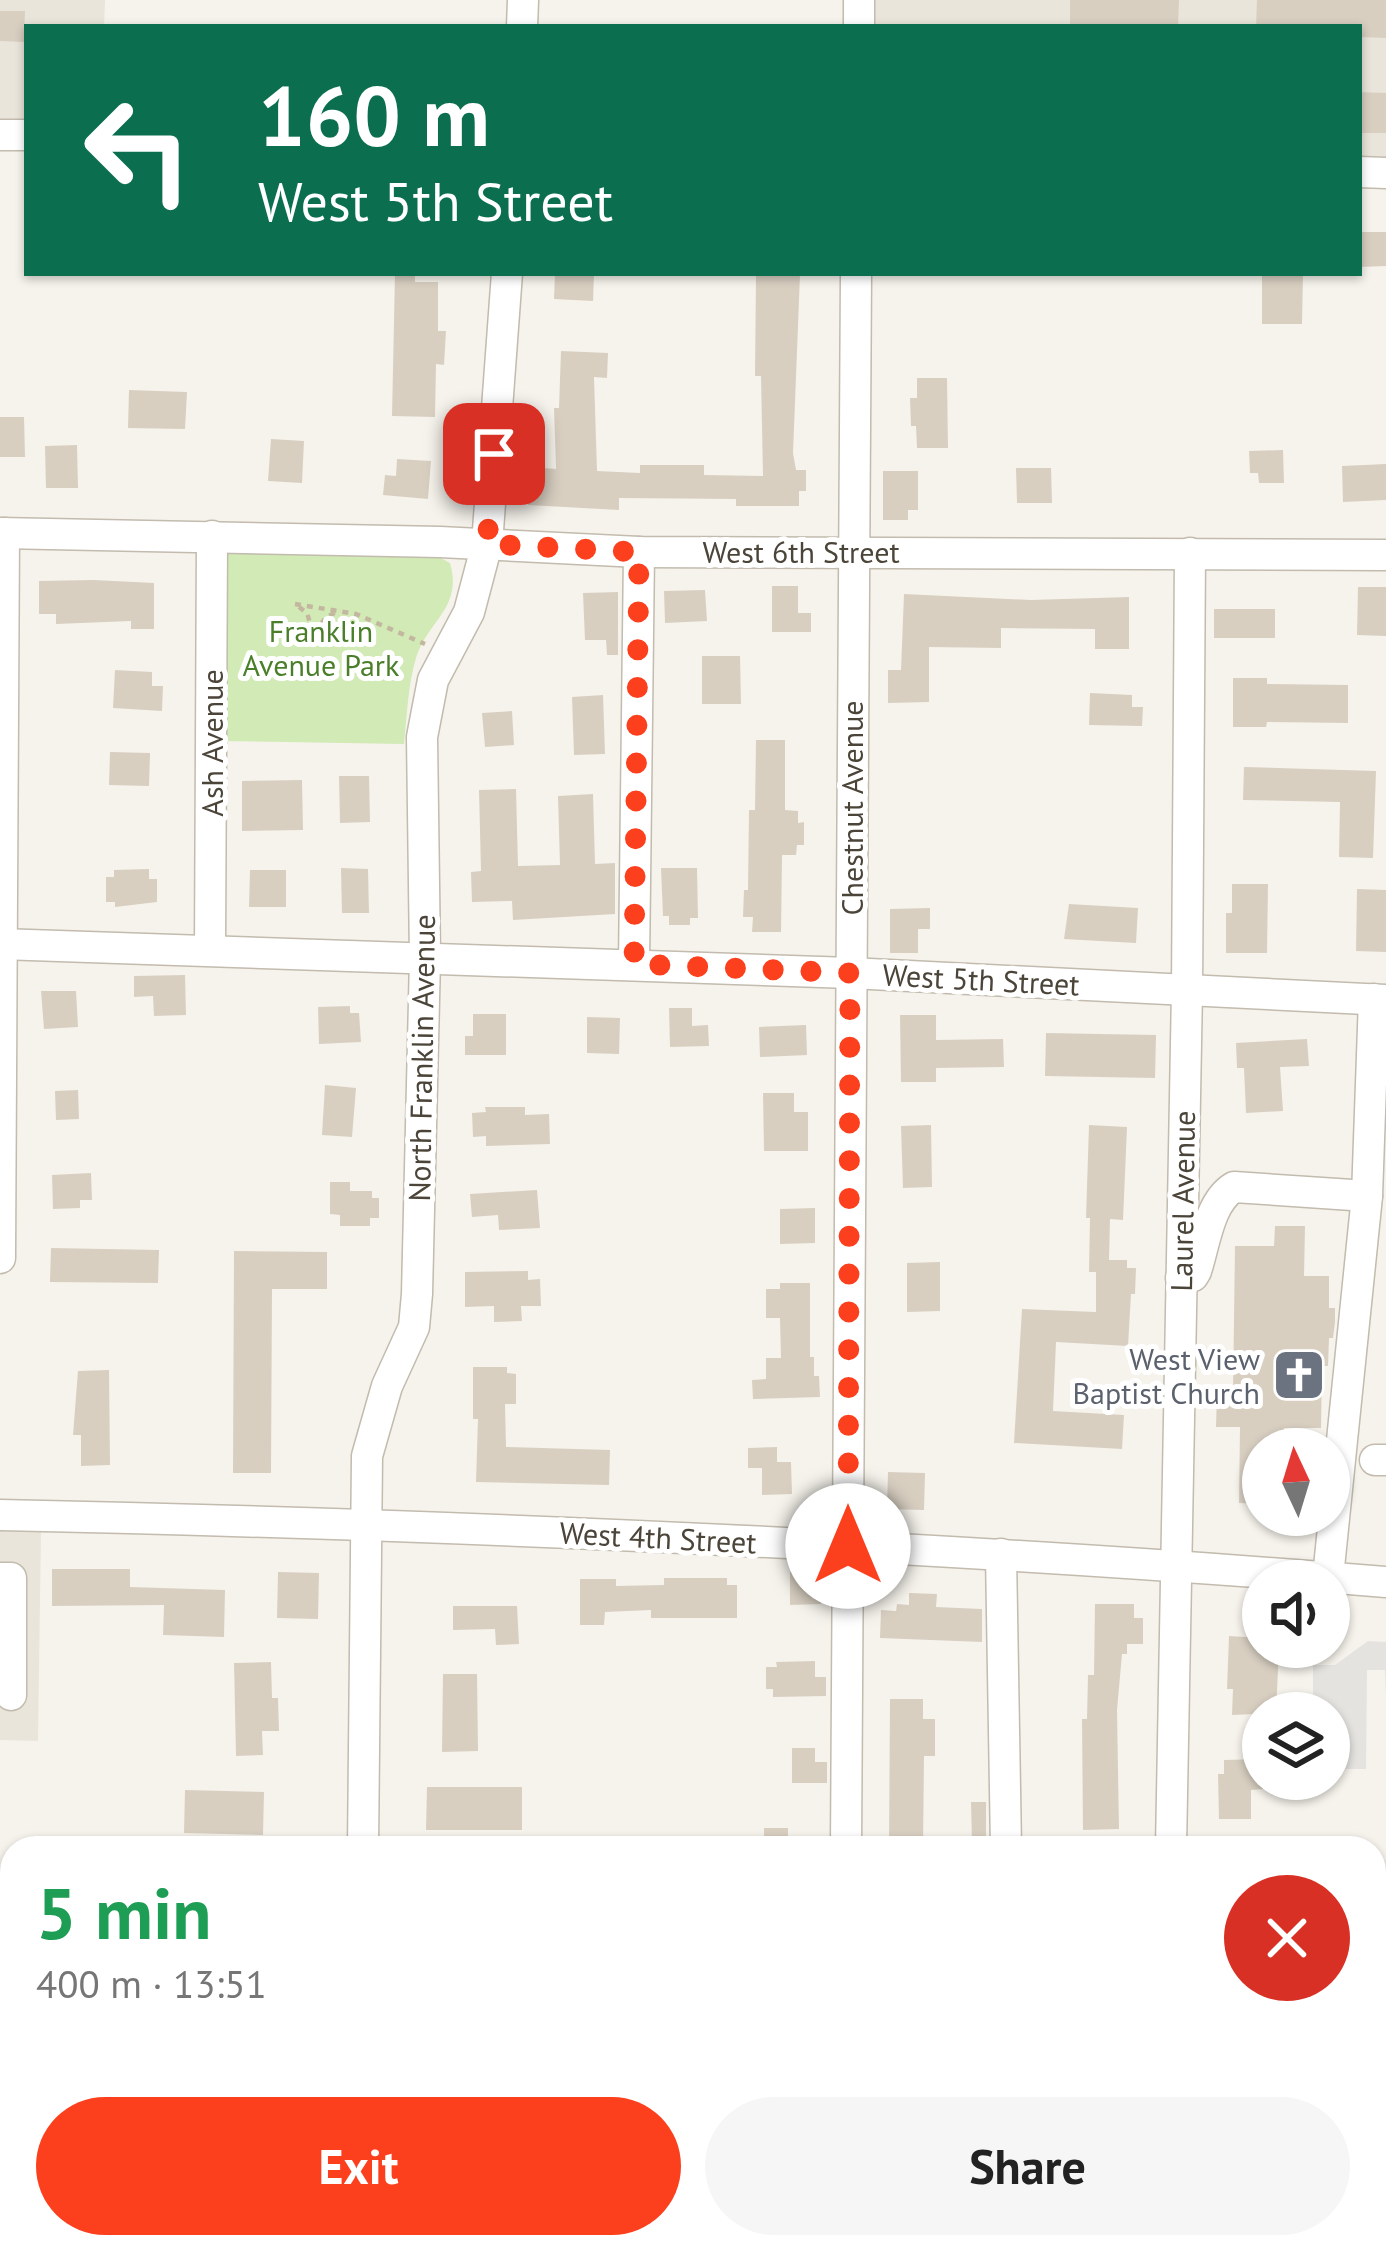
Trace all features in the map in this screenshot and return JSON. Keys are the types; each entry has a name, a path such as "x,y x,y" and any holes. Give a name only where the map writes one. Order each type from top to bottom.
{"street":[{"name":"North Franklin Avenue","path":"363,1836 367,1456 374,1426 414,1327 424,958 422,737 433,680 470,612 487,544 507,276"},
{"name":"Chestnut Avenue","path":"846,1836 856,276"},
{"name":"West 6th Street","path":"2,533 639,552 1386,555"},
{"path":"0,1258 2,533"},
{"name":"Ash Avenue","path":"210,950 212,536"},
{"path":"634,964 639,552"},
{"name":"Laurel Avenue","path":"1171,1836 1190,554"},
{"name":"West 5th Street","path":"0,944 634,964 1380,999"},
{"path":"1330,1560 1367,1196 1380,999"},
{"path":"1180,1278 1196,1271 1216,1207 1234,1187 1367,1196"},
{"name":"West 4th Street","path":"0,1514 366,1523 1242,1570"},
{"path":"1001,1555 1006,1836"},
{"path":"0,1578 11,1578 11,1695"},
{"name":"West 4th Street","path":"1350,1579 1386,1582"}],"path":[{"path":"340,610 325,618 314,636 308,613 295,604 335,608 340,610 425,644"}],"shaded area":[{"path":"0,0 105,0 104,24 24,24 24,121 0,120"},
{"path":"865,0 1386,0 1386,160 1362,159 1362,24 870,24"},
{"path":"0,1529 41,1529 38,1741 0,1740"},
{"path":"1368,1641 1386,1642 1386,1695 1385,1670 1367,1670 1366,1769 1350,1769 1350,1692 1313,1692 1313,1668 1350,1668 1350,1654"}],"green space":[{"name":"Franklin Avenue Park","path":"228,552 433,554 450,563 453,578 448,603 421,645 413,668 404,744 221,741 222,560"}],"building":[{"path":"1070,0 1179,0 1178,24 1070,24"},
{"path":"1257,0 1386,0 1386,38 1362,37 1362,24 1256,24"},
{"path":"0,11 25,11 24,42 0,41"},
{"path":"1362,92 1386,93 1386,133 1362,133"},
{"path":"1362,232 1386,232 1386,266 1362,267"},
{"path":"395,276 415,276 415,282 438,282 438,331 446,331 444,365 436,364 435,417 392,416"},
{"path":"555,276 594,276 593,301 554,299"},
{"path":"756,276 800,276 793,453 796,470 806,470 806,491 799,491 799,506 736,506 736,499 619,498 619,510 528,505 530,467 556,469 554,408 559,408 561,351 608,353 607,378 594,377 597,471 640,473 640,465 704,465 704,475 763,476 761,376 755,376"},
{"path":"1262,276 1303,276 1302,324 1262,324"},
{"path":"917,378 947,378 948,448 917,448 910,398 917,398"},
{"path":"129,390 187,392 185,429 128,428"},
{"path":"0,417 24,417 25,457 0,457"},
{"path":"271,439 304,441 302,483 268,481"},
{"path":"77,445 78,488 46,488 45,446"},
{"path":"1283,450 1284,483 1259,483 1258,473 1250,473 1249,451"},
{"path":"397,459 431,461 428,499 383,495 385,475 396,476"},
{"path":"1386,464 1386,500 1343,502 1342,466"},
{"path":"1016,468 1051,468 1052,503 1017,503"},
{"path":"883,471 918,471 918,510 908,510 908,520 883,520"},
{"path":"39,581 154,583 154,629 131,629 131,621 56,624 56,614 39,614"},
{"path":"772,586 798,586 798,613 811,613 811,632 772,632"},
{"path":"1358,587 1386,587 1386,636 1357,635"},
{"path":"705,590 707,621 665,623 664,591"},
{"path":"618,592 618,655 607,655 606,640 585,640 583,593"},
{"path":"904,594 1031,600 1129,597 1129,649 1095,649 1095,629 1001,628 1001,648 929,647 929,702 888,703 888,670 901,670"},
{"path":"1214,609 1275,609 1275,638 1214,638"},
{"path":"702,656 740,656 741,704 702,704"},
{"path":"115,670 152,672 152,686 163,686 162,711 113,708"},
{"path":"1233,678 1267,678 1267,684 1348,685 1348,723 1267,722 1266,727 1233,727"},
{"path":"1090,693 1132,695 1132,707 1143,707 1142,726 1089,725"},
{"path":"603,695 605,754 574,755 572,697"},
{"path":"512,711 514,745 485,747 482,713"},
{"path":"756,740 785,740 785,810 798,811 798,823 804,822 804,845 797,845 796,855 782,855 781,932 752,932 753,917 743,917 749,810 755,810"},
{"path":"110,752 150,753 149,786 109,785"},
{"path":"1244,767 1376,771 1373,858 1339,857 1340,802 1243,800"},
{"path":"339,776 369,776 370,822 340,823"},
{"path":"302,780 303,830 242,831 242,781"},
{"path":"516,789 518,866 560,865 558,796 593,794 595,864 615,863 615,914 513,920 512,901 472,902 471,872 481,871 479,790"},
{"path":"341,868 368,869 369,913 342,913"},
{"path":"661,868 697,868 698,918 690,918 690,925 669,925 669,916 663,916"},
{"path":"149,869 149,879 157,879 157,902 115,907 115,902 106,902 106,877 114,877 114,870"},
{"path":"250,870 286,870 286,907 249,907"},
{"path":"1232,884 1268,884 1267,953 1226,953"},
{"path":"1357,889 1386,890 1386,952 1356,951"},
{"path":"1069,904 1138,908 1136,943 1064,939"},
{"path":"930,908 930,929 918,929 918,953 890,953 890,909"},
{"path":"185,975 186,1015 154,1016 153,996 134,997 134,976"},
{"path":"41,991 76,991 78,1027 44,1029"},
{"path":"350,1006 350,1013 359,1013 361,1042 319,1044 318,1007"},
{"path":"669,1008 692,1008 692,1026 708,1025 709,1046 670,1047"},
{"path":"473,1014 506,1014 506,1055 465,1055 465,1036 473,1036"},
{"path":"900,1015 936,1015 936,1040 1003,1039 1004,1067 936,1068 936,1082 901,1082"},
{"path":"587,1017 620,1018 619,1054 587,1053"},
{"path":"806,1025 807,1055 760,1057 759,1027"},
{"path":"1046,1033 1156,1035 1155,1078 1045,1076"},
{"path":"1307,1039 1309,1066 1280,1067 1283,1111 1246,1113 1244,1068 1237,1068 1236,1043"},
{"path":"325,1085 356,1088 352,1137 322,1135"},
{"path":"78,1090 79,1119 56,1120 55,1091"},
{"path":"763,1093 794,1093 794,1112 808,1112 808,1151 764,1151"},
{"path":"485,1107 525,1107 525,1115 549,1114 550,1144 486,1146 486,1136 473,1137 472,1113 486,1112"},
{"path":"931,1125 932,1187 903,1188 901,1126"},
{"path":"1089,1125 1127,1127 1123,1220 1110,1219 1109,1260 1127,1260 1127,1268 1136,1268 1135,1294 1131,1294 1128,1346 1056,1342 1053,1411 1124,1415 1122,1449 1014,1443 1022,1309 1096,1312 1096,1272 1089,1272 1090,1218 1086,1218"},
{"path":"91,1173 92,1200 80,1200 80,1208 53,1209 52,1175"},
{"path":"330,1182 350,1182 350,1191 372,1191 372,1198 379,1198 379,1218 370,1218 370,1226 340,1226 340,1215 330,1214"},
{"path":"537,1190 540,1228 499,1230 498,1215 472,1217 470,1194"},
{"path":"815,1208 815,1243 780,1244 780,1209"},
{"name":"West View Baptist Church","path":"1275,1226 1305,1226 1304,1276 1329,1276 1329,1308 1335,1308 1335,1322 1328,1366 1322,1366 1321,1428 1242,1428 1239,1503 1240,1427 1216,1427 1217,1391 1233,1391 1235,1246 1274,1246"},
{"path":"51,1248 159,1250 158,1283 50,1282"},
{"path":"234,1251 327,1252 327,1289 272,1289 271,1473 233,1473"},
{"path":"940,1262 940,1311 907,1312 907,1263"},
{"path":"528,1271 528,1280 540,1279 541,1306 521,1306 522,1321 494,1322 494,1306 465,1307 465,1272"},
{"path":"780,1283 810,1283 810,1357 814,1357 814,1376 819,1376 820,1397 753,1399 752,1380 766,1379 766,1358 781,1358 780,1318 766,1318 766,1289 780,1289"},
{"path":"473,1367 507,1367 507,1373 516,1374 516,1404 505,1404 506,1447 610,1450 609,1485 476,1482 478,1419 473,1419"},
{"path":"109,1370 110,1465 81,1466 81,1435 73,1435 78,1371"},
{"path":"777,1447 777,1462 791,1462 792,1494 762,1495 762,1468 748,1468 748,1448"},
{"path":"888,1472 925,1473 924,1510 887,1509"},
{"path":"52,1569 130,1569 130,1587 225,1590 224,1637 163,1635 164,1605 52,1606"},
{"path":"278,1572 319,1573 318,1619 277,1618"},
{"path":"790,1572 820,1572 821,1604 790,1605"},
{"path":"664,1578 727,1578 727,1585 737,1585 737,1618 651,1618 651,1610 605,1612 604,1625 580,1625 580,1579 616,1579 616,1586 664,1585"},
{"path":"909,1593 937,1594 936,1607 982,1609 982,1642 880,1638 881,1610 896,1611 897,1604 909,1605"},
{"path":"1095,1604 1134,1604 1134,1618 1143,1618 1143,1644 1127,1644 1127,1654 1122,1654 1117,1710 1119,1829 1083,1830 1082,1719 1087,1719 1088,1675 1094,1675"},
{"path":"453,1606 517,1606 519,1644 496,1645 495,1629 453,1630"},
{"path":"1229,1636 1242,1637 1242,1668 1278,1668 1277,1692 1242,1692 1242,1715 1232,1715 1233,1689 1227,1689"},
{"path":"815,1661 815,1677 826,1677 826,1696 773,1697 773,1689 766,1689 766,1667 777,1667 776,1662"},
{"path":"271,1662 279,1731 262,1731 263,1755 236,1756 234,1663"},
{"path":"443,1674 477,1674 478,1751 442,1752"},
{"path":"890,1699 923,1699 923,1719 935,1719 935,1756 924,1756 923,1836 889,1836"},
{"path":"792,1748 815,1748 815,1762 827,1762 827,1783 792,1783"},
{"path":"1224,1760 1242,1760 1242,1800 1251,1800 1251,1819 1219,1819 1218,1774 1224,1774"},
{"path":"427,1787 522,1787 522,1830 426,1830"},
{"path":"185,1790 264,1792 263,1835 184,1833"},
{"path":"971,1802 986,1802 986,1836 972,1836"},
{"path":"764,1828 788,1828 788,1836 764,1836"}],"place":[{"name":"West View Baptist Church","path":"1299,1375"}],"route":[{"path":"494,454 487,544 639,552 634,964 850,973 848,1546"}]}
